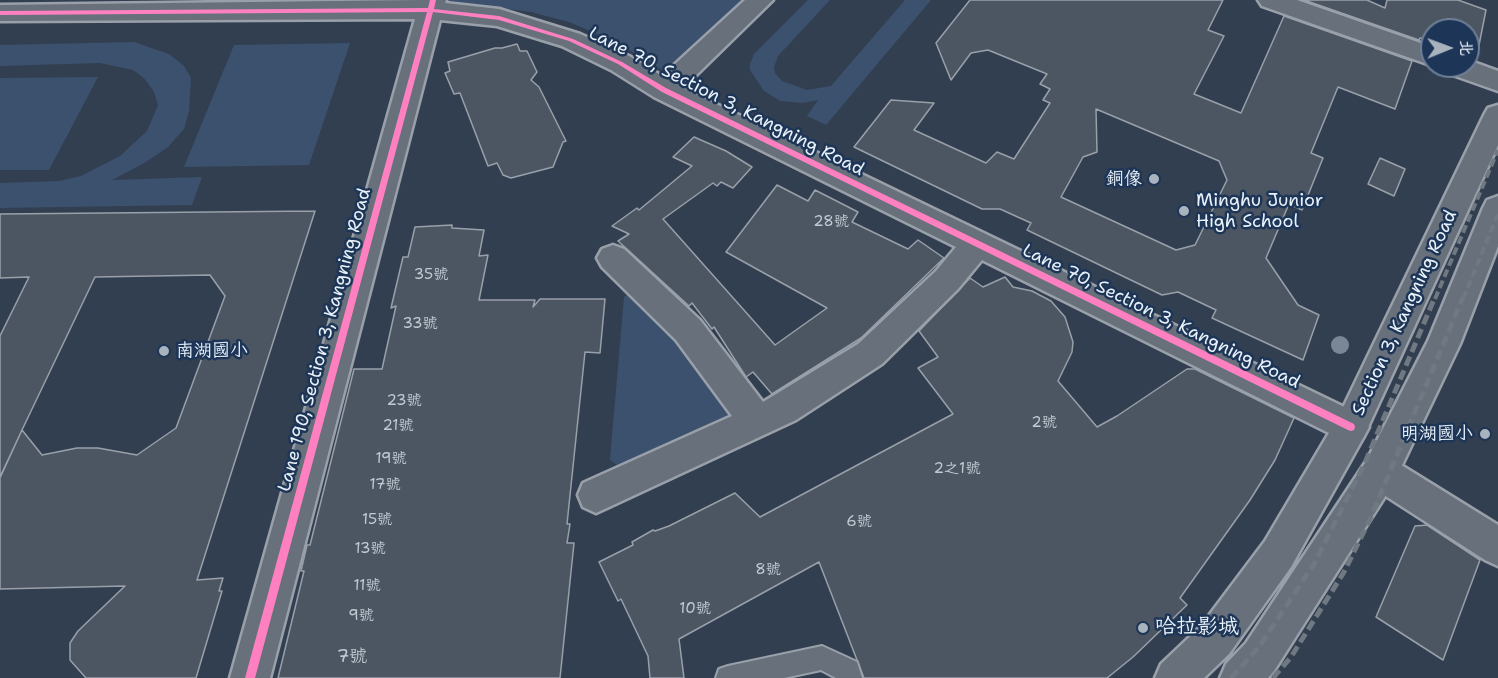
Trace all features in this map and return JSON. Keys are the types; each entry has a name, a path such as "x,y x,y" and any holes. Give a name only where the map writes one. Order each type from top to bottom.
{"street":[{"path":"664,90 760,0"},
{"path":"1271,0 1420,53"},
{"name":"Lane 70, Section 3, Kangning Road","path":"0,13 163,6 431,5 499,18 571,40 620,63 664,90 1351,427"},
{"name":"Lane 190, Section 3, Kangning Road","path":"250,678 431,5"},
{"path":"1480,75 1498,81"},
{"name":"Section 3, Kangning Road","path":"1175,678 1215,640 1278,554 1351,427 1498,115"},
{"path":"1240,678 1260,657 1380,472 1443,344 1498,208"},
{"path":"596,495 663,462 784,409 870,354 947,280 977,244"},
{"path":"613,258 688,330 758,422"},
{"path":"1380,472 1498,547"}],"lane":[{"path":"728,678 822,658 848,671 850,678"}],"shaded area":[{"path":"442,0 745,0 669,67 662,70 614,41 569,22 531,12"},
{"path":"808,0 830,0 778,56 774,67 775,73 782,81 807,90 831,86 905,0 931,0 826,125 807,116 818,100 803,103 780,101 764,91 750,70 754,54"},
{"path":"134,42 169,54 184,66 191,78 189,111 184,129 168,147 112,180 202,177 192,205 0,208 0,183 59,181 81,176 120,156 147,131 158,105 154,92 144,78 133,70 100,63 0,66 0,45"},
{"path":"350,43 309,165 184,167 234,45"},
{"path":"98,77 49,170 0,170 0,78"},
{"path":"632,291 640,294 736,417 621,468 610,460 624,297"}],"building":[{"path":"970,0 1223,0 1208,30 1224,36 1194,94 1241,113 1284,16 1412,61 1395,109 1338,87 1311,153 1323,158 1302,210 1289,204 1266,258 1298,305 1319,315 1303,360 1212,318 1216,310 1178,292 1162,295 1027,230 1031,223 1000,209 982,209 854,147 891,100 934,103 914,130 986,163 997,152 1014,159 1050,103 1043,100 1050,89 1040,84 1047,74 988,50 971,53 951,80 936,43","holes":["1096,109 1219,161 1227,180 1195,245 1176,250 1061,197 1083,157 1097,152"]},
{"path":"1304,0 1367,0 1385,8 1387,0 1458,0 1486,10 1480,40 1480,18 1420,18 1419,40"},
{"path":"517,44 520,51 527,51 537,72 531,80 539,87 566,141 563,142 553,167 511,178 503,175 497,163 488,166 460,93 454,94 445,73 450,71 448,62"},
{"path":"694,137 726,151 752,167 733,188 721,182 717,186 713,183 663,219 775,345 827,308 726,252 777,185 808,201 815,190 858,212 852,222 908,249 918,240 944,258 861,338 772,394 753,372 746,377 714,327 712,329 692,303 689,306 618,241 629,234 612,226 637,208 639,210 692,166 673,157"},
{"path":"1380,158 1405,169 1394,196 1368,184"},
{"path":"315,211 197,580 223,578 219,591 222,591 196,678 86,678 70,660 70,643 78,631 125,586 0,589 0,478 22,430 0,477 0,336 29,277 0,278 0,214","holes":["210,275 225,296 176,428 137,455 98,448 77,448 42,455 22,430 95,277"]},
{"path":"452,225 452,228 484,230 479,256 488,255 479,300 535,300 533,307 540,299 605,299 600,353 585,352 567,524 570,524 567,543 574,543 560,678 278,678 304,571 301,571 307,545 310,545 354,369 382,369 396,306 391,308 403,257 408,257 415,227"},
{"path":"1005,277 1013,287 1032,291 1051,301 1065,317 1073,342 1072,352 1058,381 1097,427 1187,369 1195,369 1294,418 1275,460 1250,500 1180,598 1187,605 1133,657 1107,678 864,678 819,562 679,639 684,678 650,678 648,656 621,599 618,601 599,562 633,545 632,542 653,530 669,526 735,493 760,517 953,414 918,368 938,357 919,331 970,278 983,287"},
{"path":"1427,525 1480,560 1443,660 1376,617 1415,526"}],"railway":[{"path":"1435,299 1498,150"},
{"path":"1463,299 1498,214"},
{"path":"1231,678 1259,647 1314,564 1364,465 1435,297"},
{"path":"1273,678 1291,657 1344,572 1371,517 1463,297"}],"cycle path":[{"path":"250,678 433,0"},
{"path":"0,13 430,10 499,18 571,40 620,63 664,90 1351,427"}],"place":[{"name":"銅像","path":"1154,179"},
{"name":"Minghu Junior High School","path":"1184,211"},
{"name":"南湖國小","path":"164,351"},
{"name":"明湖國小","path":"1485,434"},
{"name":"哈拉影城","path":"1143,628"}]}
